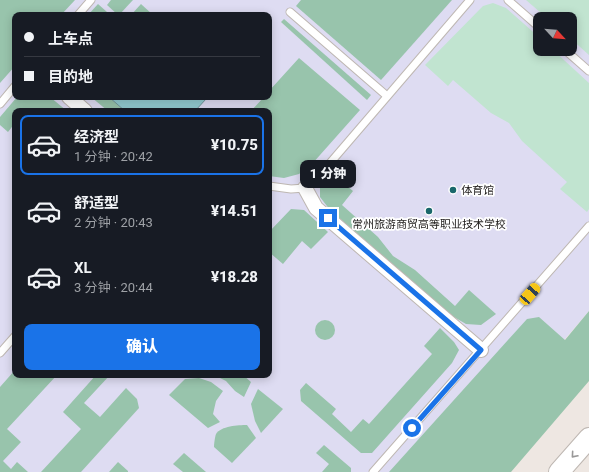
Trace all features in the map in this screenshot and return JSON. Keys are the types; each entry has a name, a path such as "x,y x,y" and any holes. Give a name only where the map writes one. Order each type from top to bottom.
{"main road":[{"path":"559,472 589,438"}],"street":[{"path":"72,100 82,108"},
{"path":"305,188 316,208 481,350"}],"lane":[{"path":"81,12 91,0"},
{"path":"272,187 291,190 305,188 318,177 470,0"},
{"path":"508,0 533,22"},
{"path":"290,12 388,96"},
{"path":"572,56 589,71"},
{"path":"0,104 12,90"},
{"path":"373,472 589,226"},
{"path":"0,353 12,339"}],"shaded area":[{"name":"常州旅游商贸高等职业技术学校","path":"0,0 589,0 589,311 451,472 0,472"},
{"path":"112,100 205,100 198,108 122,108"}],"green space":[{"path":"0,0 75,0 64,12 12,12 12,69 0,83"},
{"path":"111,0 133,0 122,12 115,12 107,5"},
{"path":"301,0 452,0 381,80 296,6"},
{"path":"526,0 589,0 589,55 577,44 577,12 540,12"},
{"path":"493,3 506,8 533,32 533,56 560,56 589,83 589,209 587,212 560,189 567,182 522,141 509,123 491,113 453,80 448,86 425,65 483,6"},
{"path":"98,4 107,12 91,12"},
{"path":"141,4 150,12 134,12"},
{"path":"284,19 371,95 367,100 281,22"},
{"path":"299,58 360,110 312,164 299,174 284,178 272,176 272,108 254,108 261,100 272,100 272,88"},
{"path":"14,100 54,100 63,108 12,108 12,127 8,132 0,125 0,117"},
{"path":"95,100 112,100 122,108 104,108"},
{"path":"331,173 353,191 342,205 378,237 393,256 415,270 455,306 469,290 496,314 481,325 466,324 454,317 330,210 320,197 320,186"},
{"path":"291,209 304,210 328,232 311,249 302,241 283,264 272,255 272,229"},
{"path":"589,311 589,381 511,472 389,472 527,319 539,317 565,340"},
{"path":"321,320 329,320 335,326 335,334 329,340 321,340 315,334 315,326"},
{"path":"440,328 454,342 459,350 452,363 372,453 361,453 301,401 300,390 306,383 336,409 332,414 351,432 363,419 369,424 432,354 424,346"},
{"path":"12,373 12,378 54,378 7,429 21,442 3,461 11,469 17,462 28,472 0,472 0,387"},
{"path":"93,378 107,378 84,403 100,417 126,388 137,399 139,408 81,472 41,472 81,429 63,412"},
{"path":"199,378 211,382 223,391 216,401 213,414 220,422 208,428 169,395 185,379"},
{"path":"220,378 246,378 251,382 244,397 235,391 226,381"},
{"path":"258,389 283,409 261,433 255,421 251,404"},
{"path":"247,425 256,438 232,463 214,447 216,434 222,429"},
{"path":"324,445 351,468 351,472 322,472 329,464 316,453"},
{"path":"184,453 206,472 183,472 173,464"},
{"path":"118,462 128,471 128,472 109,472"}],"place":[{"name":"体育馆","path":"453,190"},
{"name":"常州旅游商贸高等职业技术学校","path":"429,211"}],"route":[{"path":"328,218 481,350 412,428"}]}
